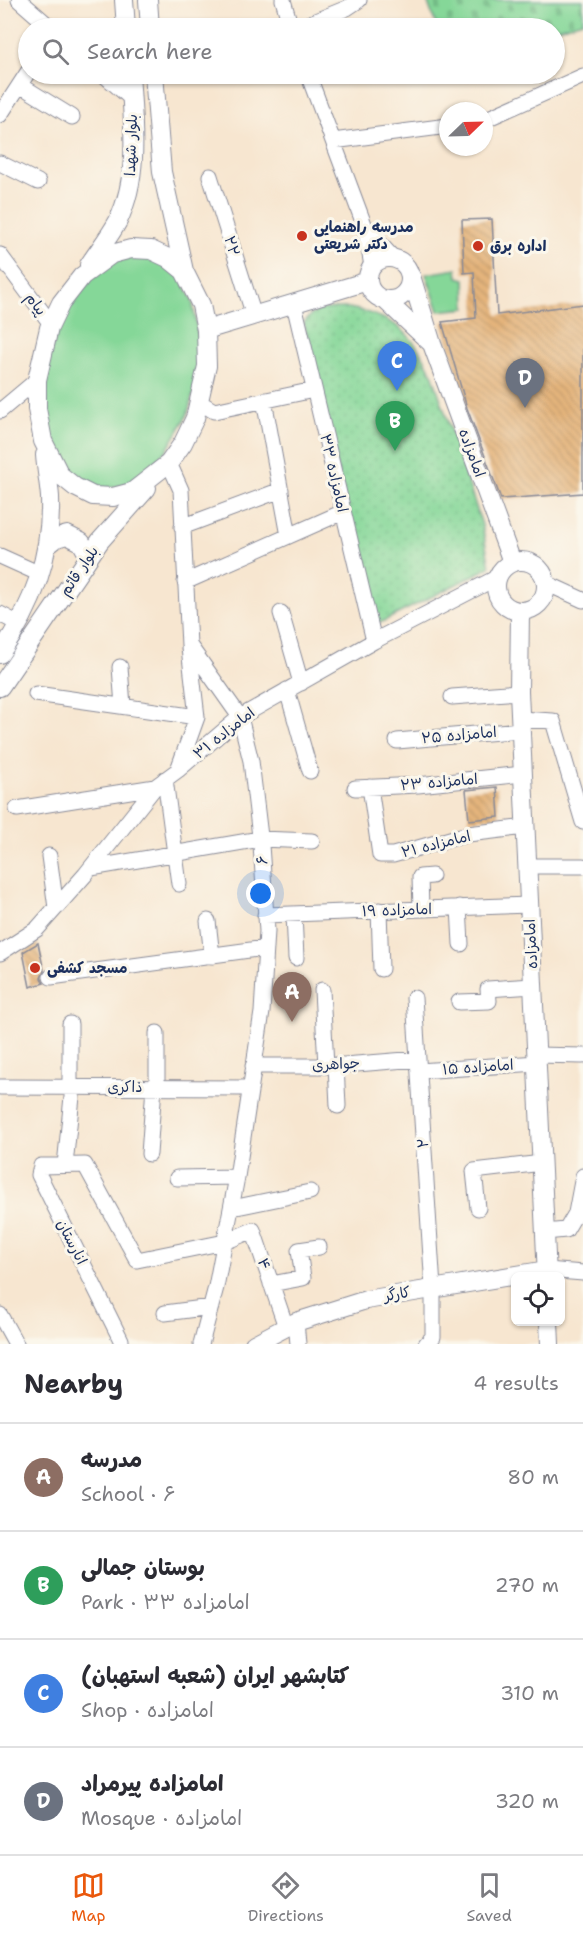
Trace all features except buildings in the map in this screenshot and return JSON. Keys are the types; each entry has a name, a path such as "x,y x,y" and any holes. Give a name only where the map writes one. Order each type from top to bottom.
{"main road":[{"path":"124,0 125,18"},
{"path":"148,0 149,18"},
{"name":"بلوار شهدا","path":"82,276 118,221 132,176 131,84"},
{"name":"بلوار شهدا","path":"155,84 162,172 184,271"},
{"path":"131,249 151,250 168,258 184,271 201,305 207,330 207,366 195,418 183,443 169,463 132,492 113,497 93,496 75,488 60,475 43,441 37,409 37,380 51,324 62,303 82,276 112,254 131,249"},
{"path":"207,330 294,304 370,274 380,259 393,258 405,264 411,276 408,290 404,295 398,299 385,300"},
{"path":"370,274 373,294 385,300 432,344"},
{"name":"امامزاده","path":"411,276 432,344 513,562"},
{"name":"بلوار قائم","path":"0,654 19,624 36,590 48,544 50,497 43,441"},
{"name":"بلوار قائم","path":"0,687 89,556 169,463"},
{"path":"48,544 66,535 81,543 89,556"},
{"path":"522,561 535,565 544,576 546,591 540,603 534,608 520,611 506,606 500,600 496,585 498,577 504,568 513,562 522,561"},
{"name":"امامزاده","path":"520,611 519,692 547,1272"},
{"name":"کارگر","path":"254,1344 291,1324 366,1300 511,1278"},
{"path":"549,1326 550,1344"}],"street":[{"path":"19,0 40,18"},
{"path":"283,0 288,18"},
{"path":"322,18 347,8 359,0"},
{"path":"493,116 583,76"},
{"path":"115,84 132,99"},
{"path":"312,84 365,227 370,274"},
{"path":"0,115 20,85 72,117"},
{"path":"333,141 439,127"},
{"path":"0,163 38,182"},
{"name":"۲۲","path":"210,176 254,316"},
{"path":"365,227 393,258"},
{"name":"پیام","path":"0,255 51,324"},
{"name":"امامزاده ۳۳","path":"294,304 374,642"},
{"path":"0,411 37,380"},
{"path":"199,402 214,411 314,390"},
{"path":"264,400 289,536"},
{"path":"169,463 181,490 189,645 197,717 178,770"},
{"path":"182,527 281,490"},
{"path":"185,582 343,512"},
{"path":"0,556 40,574"},
{"name":"امامزاده ۳۱","path":"0,953 36,929 56,908 160,783 240,717 374,642 498,577"},
{"path":"546,583 583,600"},
{"path":"281,613 301,683"},
{"path":"0,614 19,624"},
{"name":"۶","path":"189,645 240,717 251,761 260,839 265,915 262,1012 232,1208 201,1344"},
{"path":"120,667 123,706"},
{"path":"287,690 310,771"},
{"path":"452,697 519,692"},
{"path":"36,694 197,717"},
{"name":"امامزاده ۲۵","path":"397,741 553,721 576,777"},
{"name":"امامزاده ۲۳","path":"363,787 418,785 523,774"},
{"path":"576,777 583,822"},
{"path":"17,809 160,783 176,854 179,884"},
{"name":"امامزاده ۲۱","path":"363,787 380,855 393,855 468,834 525,826"},
{"path":"91,868 260,839 312,841"},
{"path":"48,856 56,908"},
{"path":"527,866 583,866"},
{"path":"421,909 420,878 432,876"},
{"name":"امامزاده ۱۹","path":"265,915 529,905"},
{"path":"459,907 461,944"},
{"path":"379,910 381,969"},
{"path":"294,914 296,958"},
{"path":"208,921 212,956"},
{"path":"51,977 265,948"},
{"path":"459,1002 489,1001 488,989 533,986"},
{"path":"322,990 338,1106"},
{"name":"۲","path":"414,998 433,1288 433,1337 426,1344"},
{"path":"70,1024 71,1087 67,1165 85,1166 136,1260 225,1242"},
{"path":"149,1154 157,1033"},
{"name":"امامزاده ۱۵","path":"418,1065 583,1056"},
{"name":"جواهری","path":"253,1066 418,1065"},
{"name":"ذاکری","path":"0,1087 250,1088"},
{"path":"478,1208 474,1170 542,1163"},
{"name":"انارستان","path":"67,1165 41,1166 39,1175 121,1344"},
{"path":"545,1232 566,1230 579,1213 583,1176"},
{"path":"177,1178 237,1177"},
{"path":"232,1208 310,1192"},
{"name":"۴","path":"225,1242 253,1230 271,1284 291,1324 298,1344"},
{"path":"271,1284 303,1278 299,1251 319,1247"},
{"path":"565,1273 583,1273"},
{"path":"165,1313 211,1307"},
{"path":"0,1315 16,1344"}],"green space":[{"path":"427,0 583,0 583,21 565,26 565,18 433,18"},
{"path":"145,256 165,264 181,278 192,299 200,348 198,376 187,416 167,450 138,478 121,486 102,489 86,484 75,476 63,462 54,446 47,426 44,405 47,363 61,320 78,292 102,269 117,259"},
{"path":"457,269 458,277 465,279 466,308 439,311 426,274"},
{"path":"329,308 349,308 379,316 391,322 410,338 426,361 482,525 490,567 382,622 372,623 304,323 308,317 318,311"}],"place":[{"name":"مدرسه راهنمایی دکتر شریعتی","path":"302,236"},
{"name":"اداره برق","path":"478,246"},
{"name":"کتابشهر ایران (شعبه استهبان)","path":"397,391"},
{"name":"امامزاده پیرمراد","path":"525,408"},
{"name":"بوستان جمالی","path":"395,451"},
{"name":"مسجد کشفی","path":"35,968"},
{"name":"مدرسه","path":"292,1022"}]}
